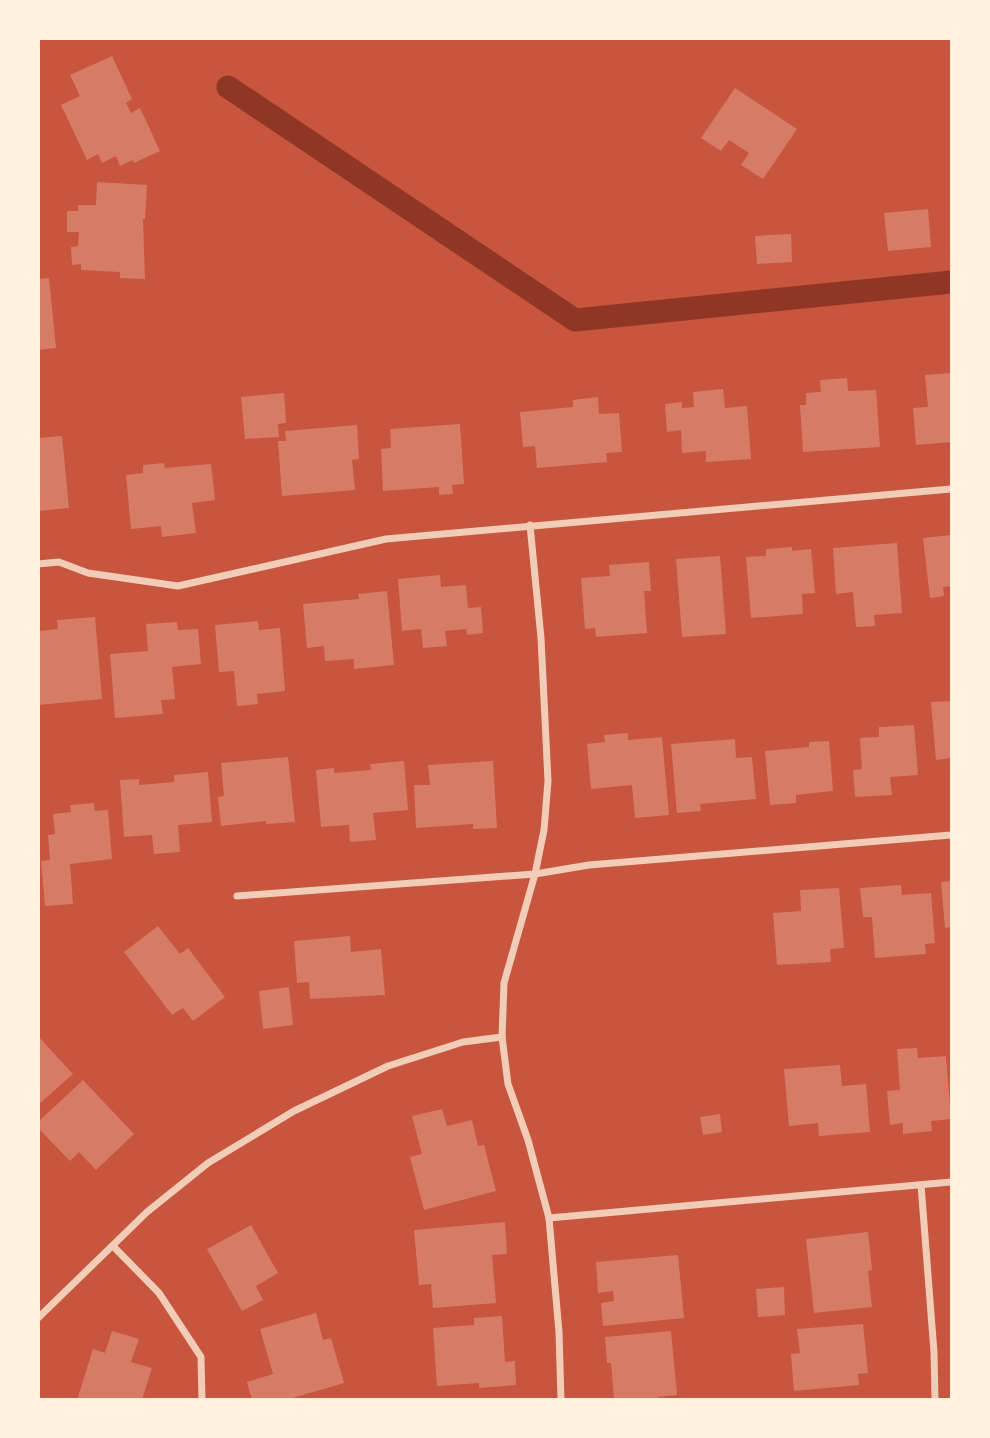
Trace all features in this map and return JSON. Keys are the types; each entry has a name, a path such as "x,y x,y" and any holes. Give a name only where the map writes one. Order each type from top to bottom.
{"street":[{"path":"38,564 59,562 88,573 178,586 386,539 951,489"},
{"path":"530,525 541,638 548,781 544,830 535,874 505,983 502,1037 508,1084 528,1140 549,1218 559,1332 561,1399"},
{"path":"237,896 535,874 589,865 951,835"},
{"path":"38,1318 147,1212 208,1163 294,1111 388,1066 463,1042 502,1037"},
{"path":"549,1218 951,1182"},
{"path":"921,1185 935,1399"},
{"path":"113,1246 159,1293 201,1357 202,1399"}],"building":[{"path":"112,56 132,99 126,103 131,113 140,108 160,151 134,163 133,160 120,166 116,156 102,163 98,154 87,160 61,105 80,96 70,75"},
{"path":"735,88 797,129 763,179 741,165 749,153 729,140 721,151 701,138"},
{"path":"97,182 147,185 143,219 145,279 120,278 120,272 81,270 81,264 72,265 71,247 78,246 79,232 67,232 67,211 78,211 78,205 96,205"},
{"path":"928,209 931,247 888,251 884,213"},
{"path":"791,234 792,262 757,264 755,236"},
{"path":"49,278 56,348 38,350 38,279"},
{"path":"951,373 951,442 916,445 913,408 928,407 925,375"},
{"path":"847,378 848,391 876,390 880,447 803,452 800,405 806,405 806,393 821,392 820,380"},
{"path":"723,389 725,408 747,406 751,459 706,462 706,451 682,453 681,430 667,432 665,404 682,402 682,408 694,407 693,392"},
{"path":"284,393 286,423 278,424 279,437 245,439 241,397"},
{"path":"598,397 599,414 619,413 622,452 606,453 607,462 537,468 535,446 523,447 520,412 573,407 573,400"},
{"path":"460,424 464,484 452,485 453,494 439,495 439,487 383,491 381,449 391,448 390,429"},
{"path":"357,425 359,459 352,460 355,490 282,496 278,441 286,441 285,431"},
{"path":"62,436 69,508 38,511 38,438"},
{"path":"164,463 165,468 211,464 215,500 192,503 196,533 162,537 161,526 131,529 126,475 143,473 143,465"},
{"path":"951,535 951,586 943,587 944,596 930,598 923,538"},
{"path":"897,543 902,613 874,615 875,626 856,627 853,592 836,594 833,548"},
{"path":"792,547 792,551 811,549 815,593 802,594 803,614 751,618 746,557 766,556 766,549"},
{"path":"720,556 726,634 682,637 676,559"},
{"path":"649,562 651,591 644,591 647,633 596,637 595,628 585,629 581,578 610,576 609,565"},
{"path":"440,575 441,587 466,585 468,608 481,607 483,633 467,635 466,629 445,631 447,646 423,648 421,629 402,631 398,579"},
{"path":"387,591 394,665 354,669 354,659 325,661 324,646 307,648 303,604 359,599 358,594"},
{"path":"95,617 102,699 38,705 38,631 58,629 57,620"},
{"path":"258,621 259,630 280,628 285,691 257,694 258,704 237,706 234,671 219,672 215,625"},
{"path":"177,622 178,630 198,629 201,664 172,667 175,699 161,700 163,714 115,718 110,654 148,651 146,624"},
{"path":"951,701 951,758 936,760 931,702"},
{"path":"914,725 918,775 890,777 892,795 855,797 853,770 862,769 860,738 879,737 879,727"},
{"path":"628,733 628,740 662,737 669,815 635,818 632,785 591,789 587,744 605,742 604,735"},
{"path":"735,739 736,758 752,757 756,799 700,804 701,811 677,813 671,744"},
{"path":"829,741 833,791 796,795 796,803 770,805 765,751 809,747 809,742"},
{"path":"288,757 295,822 266,824 266,821 221,826 218,797 224,796 221,763"},
{"path":"404,761 408,810 373,813 376,840 350,842 349,825 321,827 316,770 334,768 334,773 371,770 370,764"},
{"path":"493,761 497,828 473,829 473,824 416,828 414,785 430,785 428,765"},
{"path":"208,772 212,822 178,825 180,852 154,854 152,835 124,837 120,780 139,779 139,785 174,782 174,775"},
{"path":"94,803 95,811 108,810 112,859 70,864 73,904 45,906 41,861 50,860 48,835 55,834 53,814 71,812 70,805"},
{"path":"951,881 951,927 945,928 941,882"},
{"path":"901,885 902,895 931,893 935,943 925,944 926,954 875,958 872,917 863,917 860,888"},
{"path":"839,888 844,948 830,949 831,962 777,965 773,913 801,911 800,890"},
{"path":"158,926 180,954 188,948 225,997 193,1021 183,1008 172,1015 124,952"},
{"path":"350,936 351,952 381,949 385,995 310,999 309,982 297,983 294,941"},
{"path":"289,987 293,1025 263,1029 259,991"},
{"path":"38,1036 73,1074 38,1105"},
{"path":"917,1048 918,1058 946,1056 951,1119 931,1121 932,1131 903,1134 903,1123 890,1125 887,1091 900,1090 897,1049"},
{"path":"840,1065 842,1086 866,1084 870,1132 819,1136 818,1123 789,1126 784,1069"},
{"path":"83,1080 134,1134 96,1170 79,1152 70,1161 38,1128 38,1122"},
{"path":"442,1109 447,1126 472,1120 478,1146 484,1145 496,1191 424,1210 410,1157 422,1154 412,1116"},
{"path":"720,1114 722,1132 703,1135 700,1117"},
{"path":"505,1222 507,1254 492,1255 496,1303 433,1308 431,1284 419,1285 414,1230"},
{"path":"251,1225 278,1273 256,1286 263,1300 242,1311 207,1249"},
{"path":"868,1232 872,1307 814,1313 806,1239"},
{"path":"678,1255 684,1318 603,1326 601,1303 614,1301 613,1291 598,1293 596,1262"},
{"path":"784,1287 785,1315 758,1317 756,1289"},
{"path":"316,1313 323,1340 331,1338 344,1383 286,1400 252,1400 247,1382 273,1374 260,1329"},
{"path":"502,1316 505,1362 515,1361 516,1385 479,1388 479,1383 437,1386 433,1328 474,1325 474,1318"},
{"path":"863,1324 868,1373 858,1374 859,1385 794,1391 791,1354 800,1353 797,1329"},
{"path":"112,1331 139,1339 131,1362 152,1368 142,1400 77,1400 93,1349 105,1353"},
{"path":"671,1331 677,1395 658,1397 658,1400 614,1400 611,1363 607,1363 605,1337"}],"waterway":[{"path":"228,87 575,320 951,282"}]}
